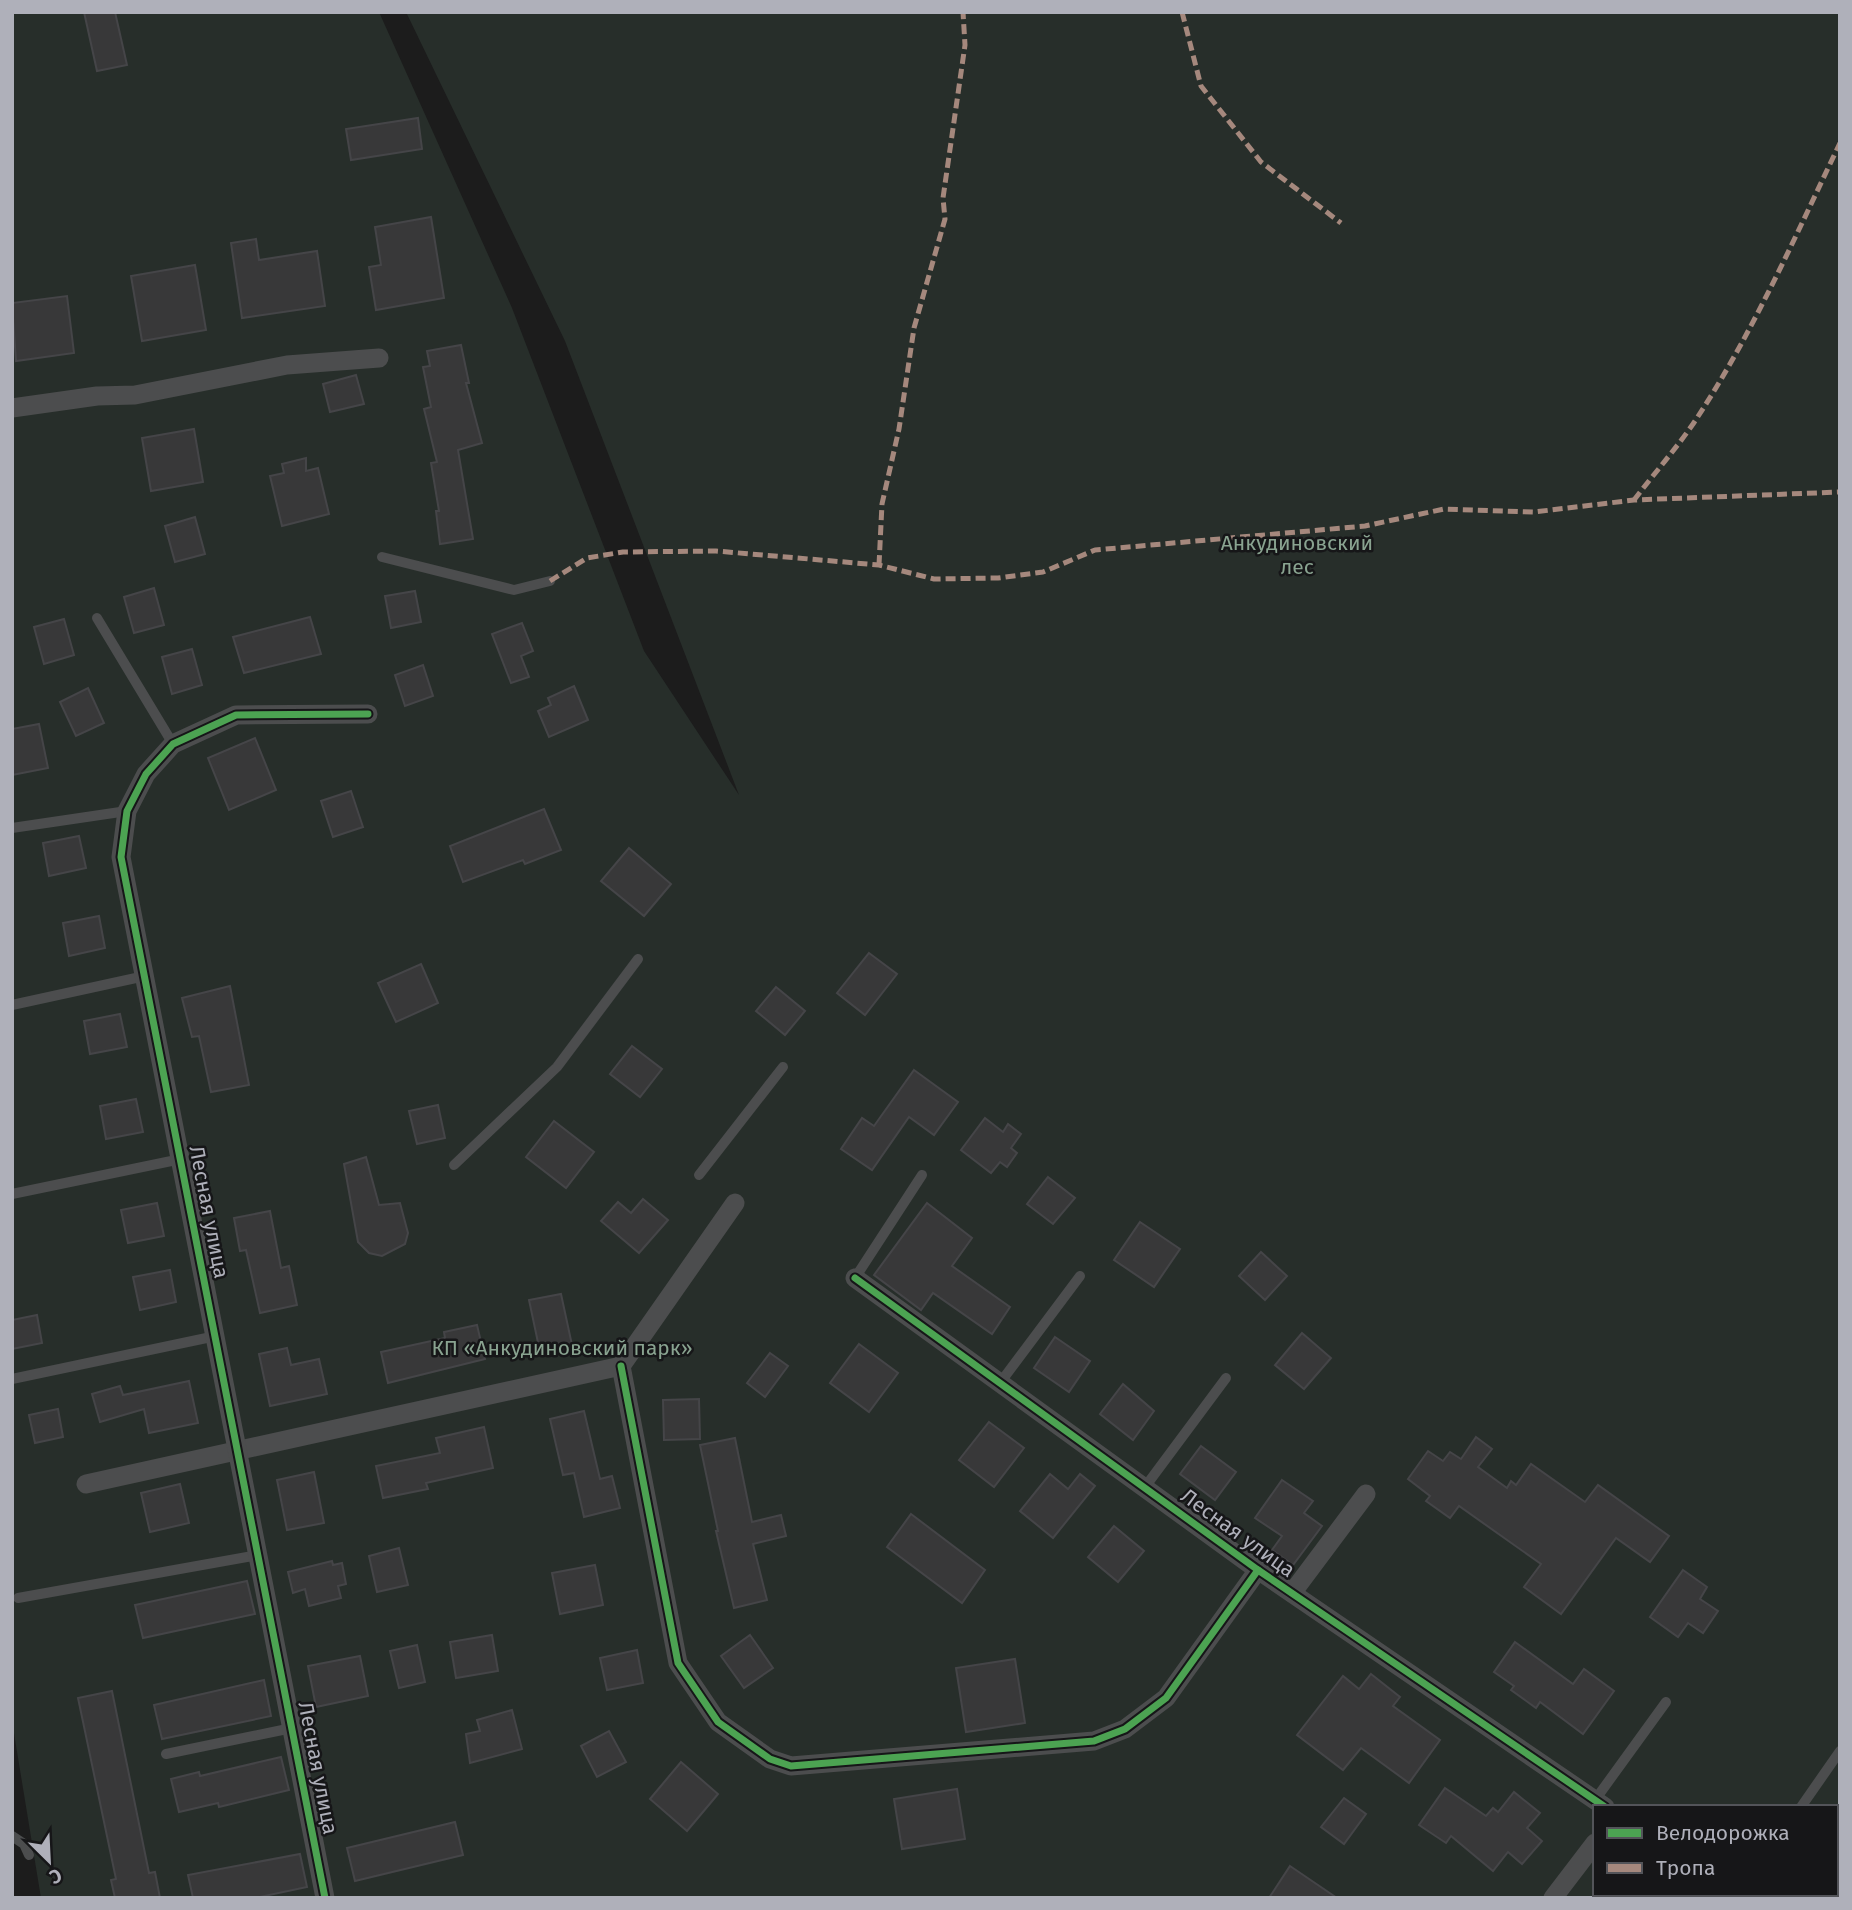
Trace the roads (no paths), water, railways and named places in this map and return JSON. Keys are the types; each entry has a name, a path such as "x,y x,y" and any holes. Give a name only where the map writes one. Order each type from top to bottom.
{"street":[{"path":"12,408 97,396 135,395 287,365 379,358"},
{"name":"Лесная улица","path":"325,1898 121,857 127,811 146,774 173,744 236,715 368,714"},
{"path":"86,1483 621,1366 735,1203"},
{"name":"Лесная улица","path":"855,1278 1258,1570 1600,1803"},
{"path":"621,1366 678,1663 718,1721 770,1759 791,1766 1094,1741 1125,1729 1166,1698 1258,1570"},
{"path":"1292,1593 1366,1494"},
{"path":"1553,1898 1593,1846"}],"lane":[{"path":"382,557 514,590 550,581"},
{"path":"97,618 173,744"},
{"path":"12,828 127,811"},
{"path":"454,1165 557,1068 638,959"},
{"path":"12,1005 145,976"},
{"path":"699,1175 783,1067"},
{"path":"12,1194 181,1159"},
{"path":"855,1278 922,1175"},
{"path":"1000,1383 1080,1276"},
{"path":"12,1379 216,1336"},
{"path":"1145,1488 1226,1378"},
{"path":"18,1598 259,1555"},
{"path":"1600,1803 1666,1702"},
{"path":"166,1754 292,1728"},
{"path":"1802,1805 1840,1751"},
{"path":"12,1836 24,1844 29,1855"}],"park label":[{"name":"Анкудиновский лес","path":"1297,555"},
{"name":"КП «Анкудиновский парк»","path":"562,1348"}]}
